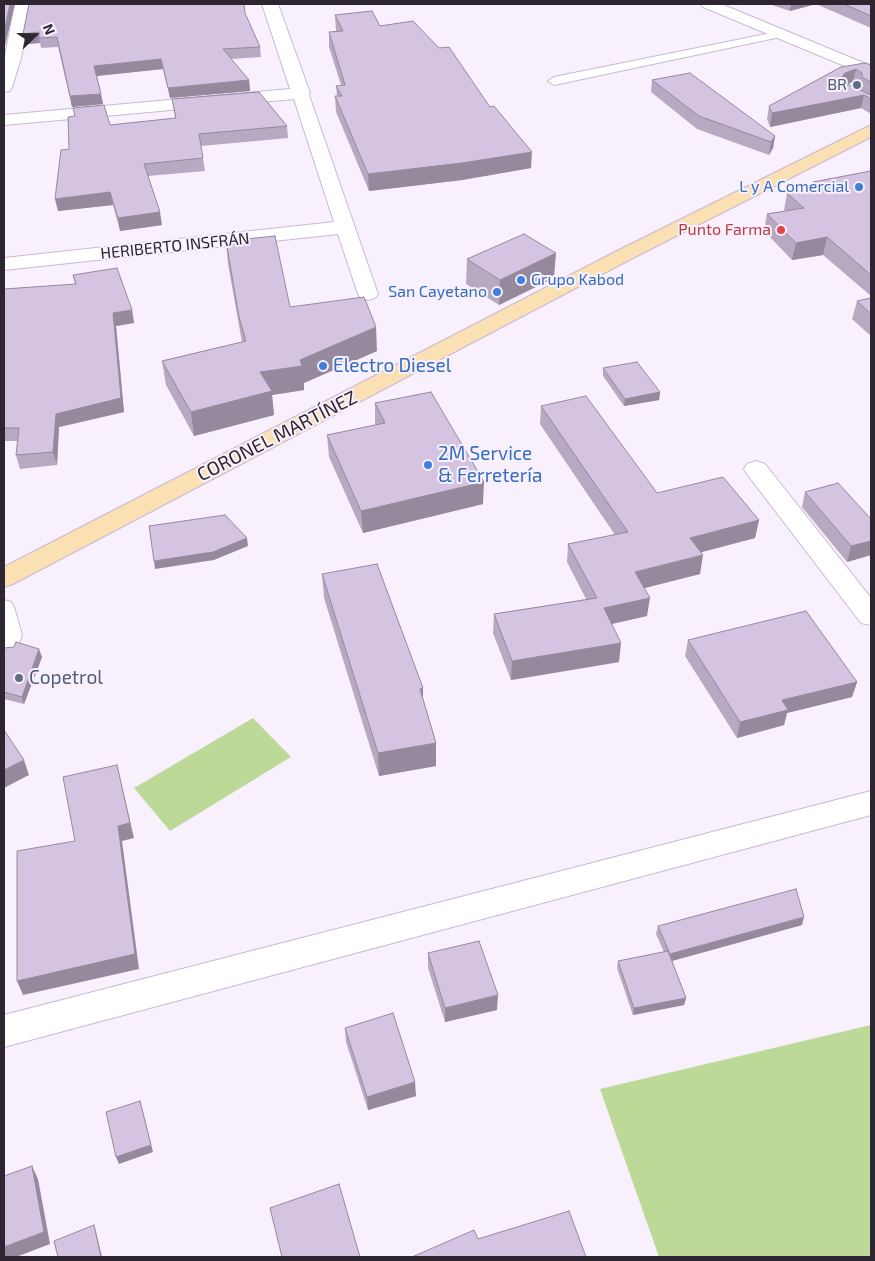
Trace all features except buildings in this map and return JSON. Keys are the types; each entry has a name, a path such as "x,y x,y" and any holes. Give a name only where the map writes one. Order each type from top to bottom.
{"main road":[{"name":"CORONEL MARTÍNEZ","path":"4,578 624,255 871,130"}],"street":[{"path":"4,87 8,58 22,4"},
{"path":"270,4 302,93 368,294"},
{"path":"708,4 871,72"},
{"path":"4,120 302,93"},
{"name":"HERIBERTO INSFRÁN","path":"4,264 346,227"},
{"path":"756,470 871,616"},
{"path":"4,1031 871,802"}],"lane":[{"path":"554,80 781,34"},
{"path":"6,620 12,636 9,648"}],"green space":[{"path":"253,718 291,757 170,831 134,788"},
{"path":"871,1025 871,1257 659,1257 600,1089"}],"place":[{"name":"BR","path":"857,85"},
{"name":"L y A Comercial","path":"859,187"},
{"name":"Punto Farma","path":"781,230"},
{"name":"Grupo Kabod","path":"521,280"},
{"name":"San Cayetano","path":"497,292"},
{"name":"Electro Diesel","path":"323,366"},
{"name":"2M Service & Ferretería","path":"428,465"},
{"name":"Copetrol","path":"19,678"}]}
